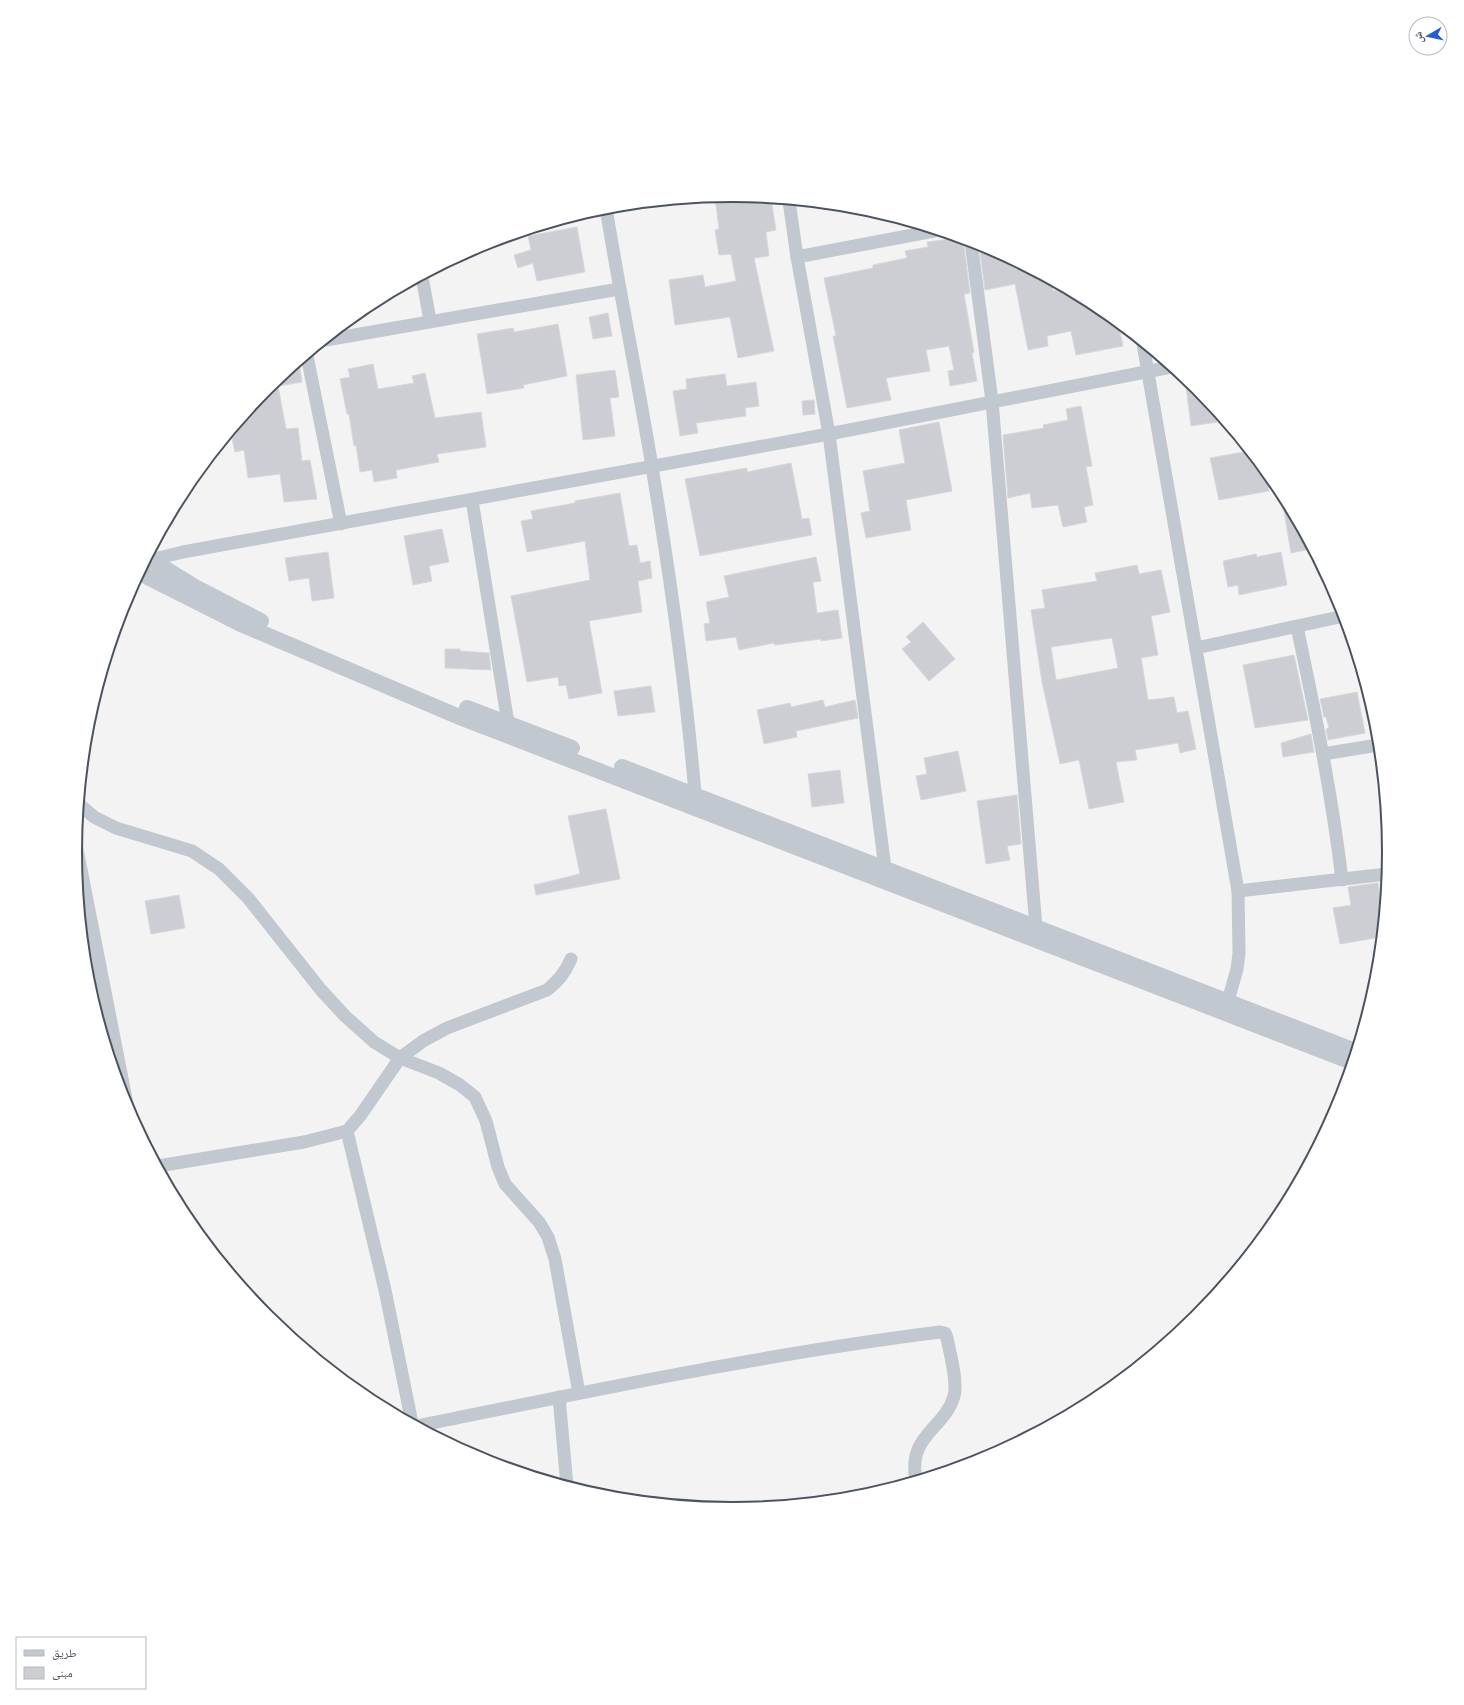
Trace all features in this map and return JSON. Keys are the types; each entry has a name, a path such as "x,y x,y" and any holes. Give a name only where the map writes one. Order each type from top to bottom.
{"street":[{"path":"790,205 797,257 829,434 885,868"},
{"path":"607,215 619,289 652,466 679,649 695,794"},
{"path":"797,257 924,232"},
{"path":"972,249 992,401 1036,927"},
{"path":"423,282 430,320"},
{"path":"334,338 430,320 619,289"},
{"path":"1144,350 1238,892 1239,953 1237,970 1228,1001"},
{"path":"308,360 341,524"},
{"path":"152,560 183,552 829,434 1165,368"},
{"path":"472,500 508,723"},
{"path":"150,563 245,614 352,662 1036,927 1109,962 1228,1001 1351,1050"},
{"path":"144,575 242,625 457,716 834,860 1109,962 1348,1060"},
{"path":"1196,648 1338,617"},
{"path":"1297,627 1323,754 1335,822 1342,880"},
{"path":"1323,754 1373,746"},
{"path":"83,808 94,817 116,828 192,851 219,869 248,898 321,990 345,1016 374,1042 400,1058 439,1073 460,1085 475,1097 486,1121 498,1167 505,1184 539,1222 548,1237 555,1259 579,1393"},
{"path":"1238,892 1381,875"},
{"path":"83,878 121,1075"},
{"path":"163,1165 304,1142 347,1131 360,1116 400,1058 423,1041 447,1028 546,990 557,982 566,970 570,959"},
{"path":"94,980 100,968"},
{"path":"347,1131 385,1290 411,1417"},
{"path":"425,1424 579,1393 870,1341 940,1332 945,1333 947,1338 955,1394 952,1405 922,1440 916,1456 916,1475"},
{"path":"559,1397 567,1481"}],"building":[{"path":"716,203 772,204 776,230 766,232 769,256 754,258 774,351 738,358 730,317 675,325 669,280 703,275 705,287 736,281 731,254 719,255 715,230 719,229"},
{"path":"577,227 585,272 537,281 533,263 518,268 514,255 531,250 528,236"},
{"path":"947,239 964,246 970,293 964,294 974,352 972,353 977,381 950,386 948,371 954,370 949,346 926,350 930,371 886,378 891,400 847,408 833,336 836,336 824,278 873,268 873,265 907,258 905,251 928,247 927,242"},
{"path":"980,252 1053,288 1053,291 1057,290 1093,312 1120,331 1123,346 1076,355 1071,331 1047,336 1048,346 1028,350 1015,284 985,290"},
{"path":"608,313 612,336 593,339 589,317"},
{"path":"558,324 567,376 523,385 524,388 487,394 477,334 513,328 514,332"},
{"path":"373,364 378,389 414,383 412,376 425,373 435,418 481,412 486,447 437,454 439,462 396,470 397,478 374,482 372,470 360,472 356,445 354,446 349,414 347,414 340,379 350,377 348,369"},
{"path":"300,367 302,382 280,386"},
{"path":"615,370 619,397 610,398 615,436 583,440 576,375"},
{"path":"725,374 727,386 756,382 759,406 745,408 746,416 696,423 698,433 680,436 673,391 687,389 686,379"},
{"path":"278,387 286,429 298,428 302,461 310,460 317,499 284,502 280,474 248,478 244,450 235,452 232,438"},
{"path":"1186,388 1219,422 1191,426"},
{"path":"814,400 815,414 803,415 802,401"},
{"path":"1081,406 1092,466 1086,467 1093,505 1084,507 1087,522 1063,527 1058,505 1032,508 1030,493 1008,498 1003,435 1044,428 1043,425 1068,420 1066,409"},
{"path":"939,422 952,491 906,500 911,530 866,538 861,513 870,511 863,471 905,463 899,430"},
{"path":"1244,452 1268,486 1269,491 1219,500 1210,458"},
{"path":"791,463 802,519 809,518 812,535 700,556 685,479 747,468 747,472"},
{"path":"620,493 629,546 637,545 640,563 650,561 652,578 638,581 642,612 589,621 602,693 569,699 566,685 559,686 558,677 527,682 511,596 590,580 585,541 527,552 521,521 533,519 531,511"},
{"path":"1284,510 1307,550 1291,553"},
{"path":"442,529 449,562 429,566 432,581 413,585 404,536"},
{"path":"328,552 334,598 312,601 309,578 289,581 285,558"},
{"path":"1281,552 1287,585 1239,595 1238,585 1228,587 1223,561 1256,554 1257,557"},
{"path":"816,557 821,581 813,582 817,613 838,610 842,638 775,645 774,643 739,650 736,637 706,641 704,624 710,623 706,602 729,597 724,576"},
{"path":"1137,565 1139,574 1161,570 1170,612 1151,616 1158,655 1141,658 1148,700 1174,697 1177,713 1188,711 1196,749 1180,753 1178,743 1135,750 1137,760 1116,762 1124,802 1089,809 1079,760 1060,764 1042,682 1031,610 1045,608 1042,590 1097,581 1095,573","holes":["1112,638 1118,668 1056,680 1051,647"]},
{"path":"923,622 955,659 929,681 902,649 911,642 906,637"},
{"path":"445,649 460,649 460,651 489,653 491,670 445,668"},
{"path":"1294,655 1308,720 1255,728 1243,665"},
{"path":"651,686 655,712 618,716 614,691"},
{"path":"1357,692 1365,733 1328,740 1326,729 1329,728 1326,717 1324,717 1320,699"},
{"path":"823,700 825,707 855,700 858,718 796,731 797,737 764,744 757,710 790,703 791,707"},
{"path":"1311,734 1314,752 1283,757 1281,743"},
{"path":"958,751 966,791 921,800 916,776 927,774 924,758"},
{"path":"840,770 844,803 812,807 808,774"},
{"path":"1017,795 1021,844 1007,846 1010,860 986,864 977,801"},
{"path":"606,809 620,879 536,895 534,885 580,874 568,816"},
{"path":"1378,883 1381,899 1376,938 1340,944 1333,908 1351,905 1348,887"},
{"path":"179,895 185,928 151,934 145,901"}]}
